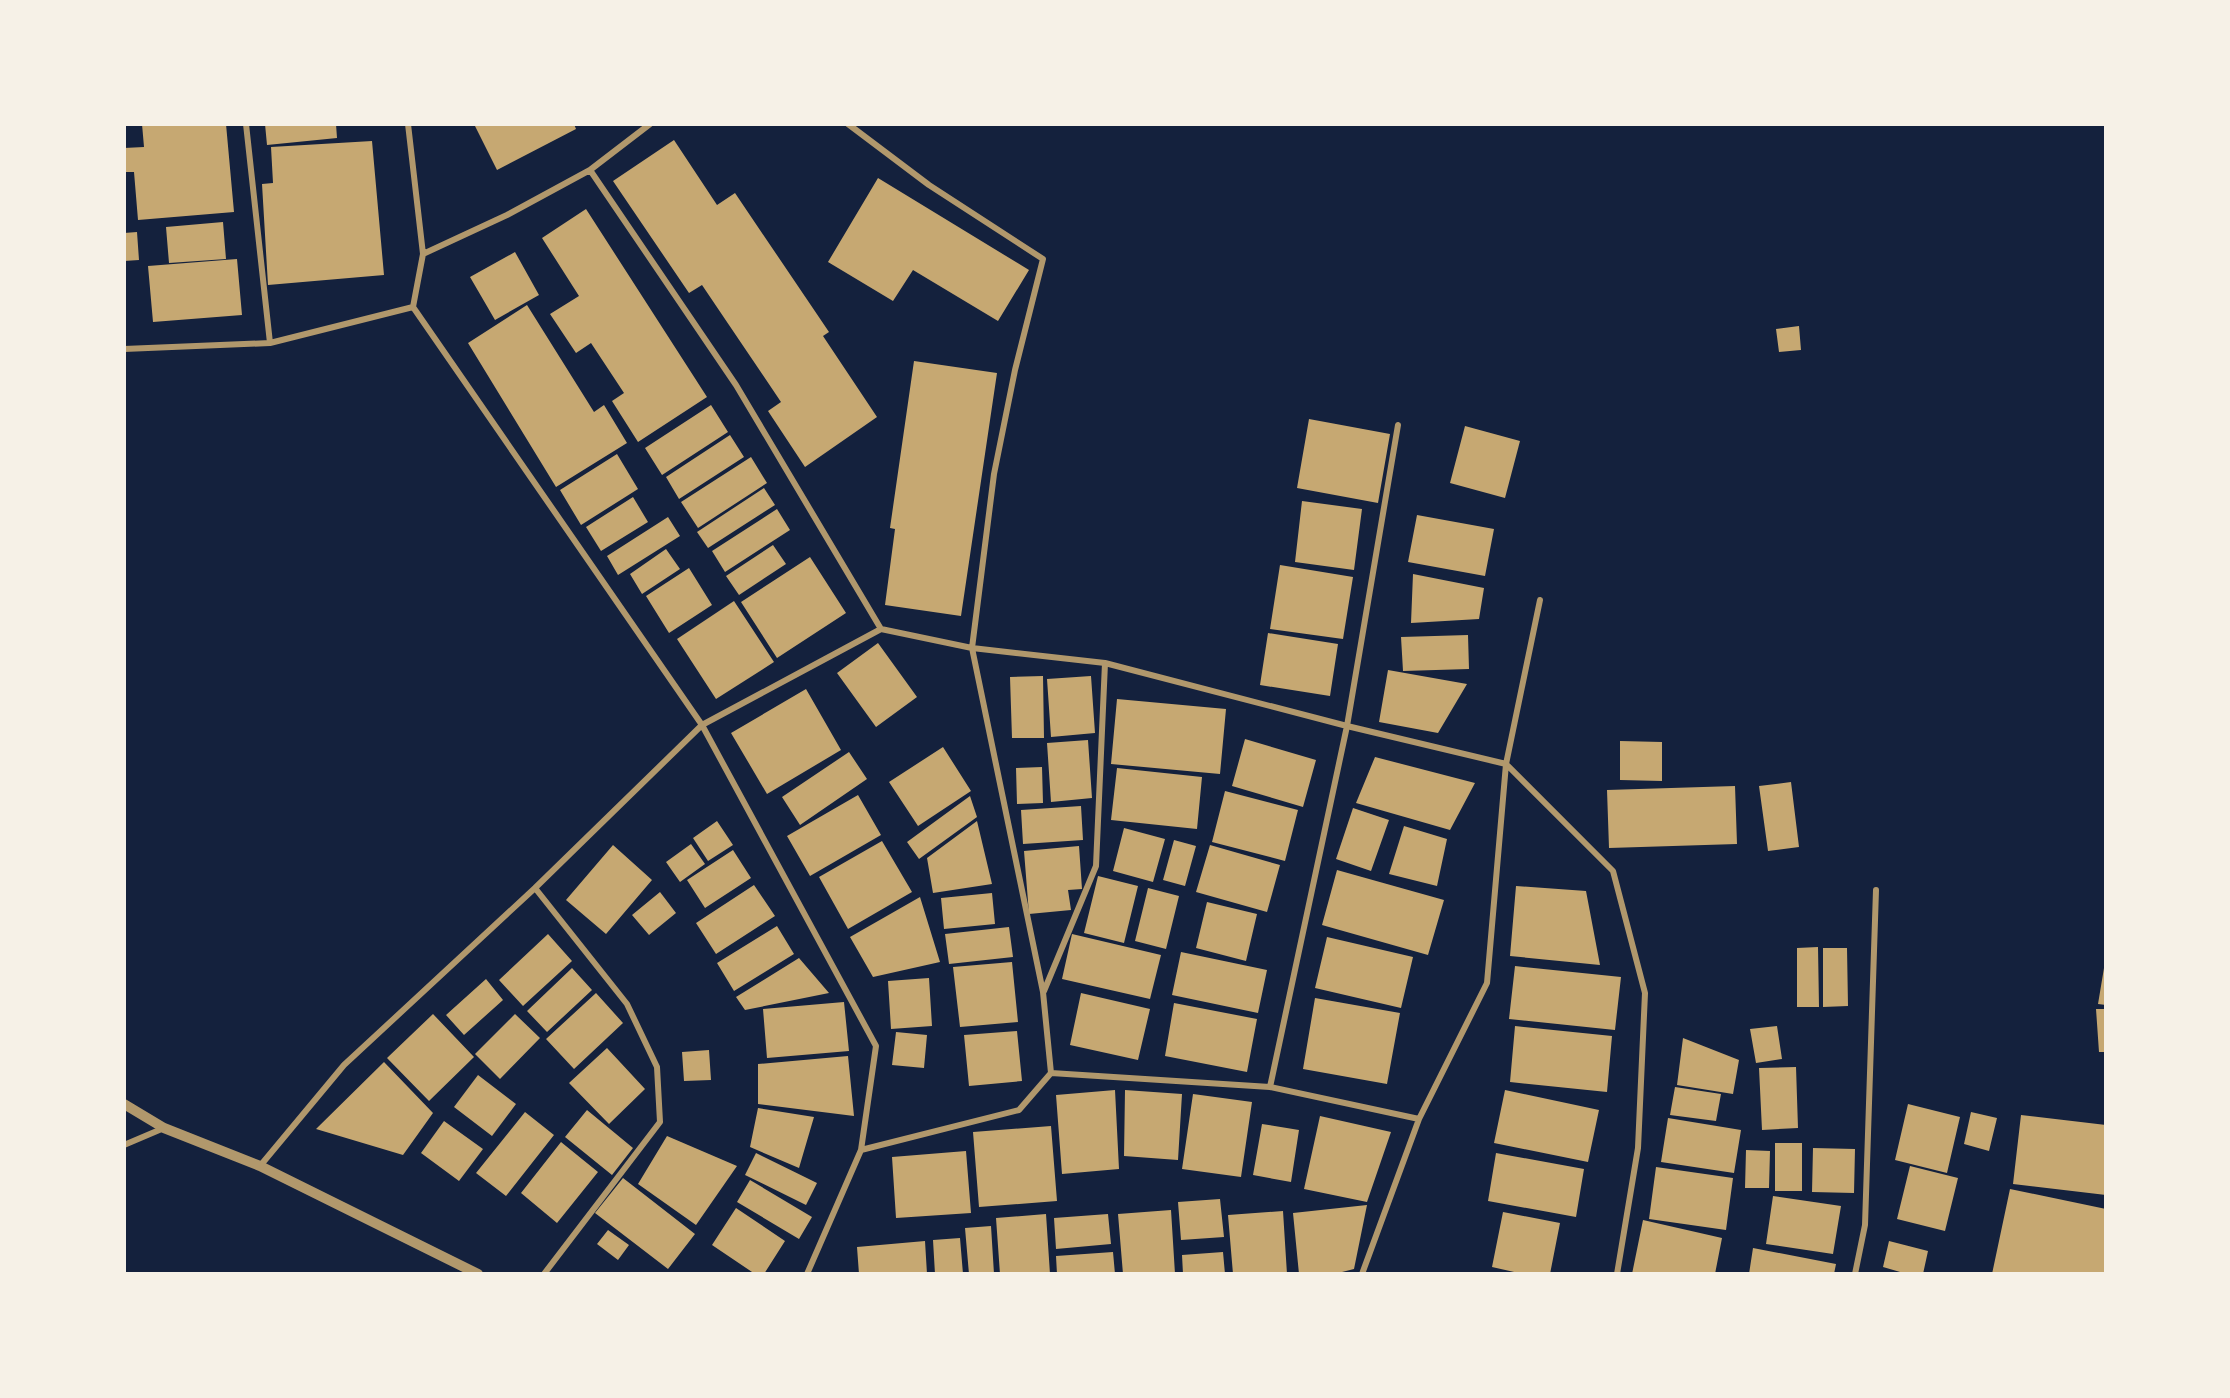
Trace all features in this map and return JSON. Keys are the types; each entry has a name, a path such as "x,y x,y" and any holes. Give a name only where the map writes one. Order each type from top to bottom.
{"street":[{"path":"246,124 270,343"},
{"path":"408,124 423,254 413,307 702,724 876,1046 861,1150 807,1274"},
{"path":"423,254 507,215 590,170 650,124"},
{"path":"848,124 929,185 1043,259 1015,370 994,474 972,648 1043,992 1051,1073 1019,1110 861,1150"},
{"path":"590,170 736,386 881,629"},
{"path":"124,349 270,343 413,307"},
{"path":"1270,1087 1347,726 1398,425"},
{"path":"1362,1274 1419,1119 1487,983 1506,764 1540,600"},
{"path":"260,1166 344,1065 535,888 702,724 881,629 972,648 1105,663 1347,726 1506,764 1613,871 1645,993 1638,1148 1617,1274"},
{"path":"1043,992 1096,866 1105,663"},
{"path":"535,888 627,1004 657,1066 660,1122 544,1274"},
{"path":"1855,1274 1865,1225 1876,890"},
{"path":"1051,1073 1270,1087 1419,1119"},
{"path":"124,1104 164,1128 260,1166 478,1274"},
{"path":"124,1146 164,1128"}],"building":[{"path":"142,124 226,124 234,212 138,220 134,172 126,172 124,148 144,147"},
{"path":"265,124 336,124 337,138 267,145"},
{"path":"474,124 574,124 576,129 497,170"},
{"path":"674,140 717,205 735,193 829,332 823,336 877,417 805,467 768,411 781,402 702,285 689,293 613,181"},
{"path":"372,141 384,275 268,285 262,184 273,183 271,147"},
{"path":"878,178 1029,270 998,321 913,270 893,301 828,262"},
{"path":"586,209 707,397 638,442 612,401 624,393 591,343 576,353 550,314 579,296 542,238"},
{"path":"223,222 226,259 169,263 166,227"},
{"path":"137,232 139,260 124,261 124,233"},
{"path":"515,252 539,295 495,320 470,277"},
{"path":"237,259 242,315 153,322 148,266"},
{"path":"527,305 594,412 604,405 627,443 556,487 468,343"},
{"path":"1799,326 1801,350 1779,352 1776,329"},
{"path":"914,361 997,373 961,616 885,605 895,529 890,528"},
{"path":"711,405 728,432 662,475 645,448"},
{"path":"1309,419 1390,434 1378,503 1297,488"},
{"path":"1465,426 1520,441 1505,498 1450,483"},
{"path":"730,435 744,457 679,499 666,477"},
{"path":"617,454 638,489 581,525 560,490"},
{"path":"751,457 767,483 698,528 681,502"},
{"path":"764,488 775,505 708,548 697,532"},
{"path":"633,497 648,522 601,551 586,527"},
{"path":"1302,501 1362,509 1354,570 1295,562"},
{"path":"777,509 790,530 725,572 712,551"},
{"path":"1417,515 1494,529 1485,576 1408,562"},
{"path":"668,517 680,536 618,575 607,556"},
{"path":"773,545 786,564 739,595 726,576"},
{"path":"666,549 680,569 642,594 630,574"},
{"path":"810,557 846,613 777,658 741,602"},
{"path":"1280,565 1353,577 1343,639 1270,629"},
{"path":"689,568 712,605 669,633 646,596"},
{"path":"1413,574 1484,588 1479,619 1411,623"},
{"path":"734,601 774,662 716,699 677,639"},
{"path":"1268,633 1338,644 1330,696 1260,685"},
{"path":"1468,635 1469,669 1403,671 1401,637"},
{"path":"878,643 917,697 876,727 837,673"},
{"path":"1388,670 1467,684 1438,733 1379,722"},
{"path":"1043,676 1044,738 1012,738 1010,677"},
{"path":"1091,676 1095,733 1051,737 1047,679"},
{"path":"806,689 841,750 767,794 731,733"},
{"path":"1117,699 1226,709 1220,774 1111,764"},
{"path":"1245,739 1316,760 1303,807 1232,786"},
{"path":"1088,740 1092,798 1051,802 1047,743"},
{"path":"1620,741 1662,742 1662,781 1620,780"},
{"path":"943,747 971,791 918,826 889,782"},
{"path":"849,752 867,779 800,825 782,797"},
{"path":"1375,757 1475,783 1450,830 1356,803"},
{"path":"1042,767 1043,803 1017,804 1016,768"},
{"path":"1117,768 1202,777 1197,829 1111,820"},
{"path":"1791,782 1799,847 1768,851 1759,786"},
{"path":"1735,786 1737,844 1609,848 1607,790"},
{"path":"1225,791 1298,810 1285,861 1212,842"},
{"path":"858,795 881,835 810,876 787,836"},
{"path":"970,796 977,817 919,859 907,842"},
{"path":"1081,806 1083,840 1023,844 1021,810"},
{"path":"1353,808 1389,820 1371,871 1336,859"},
{"path":"717,821 733,845 708,861 693,838"},
{"path":"977,821 992,884 933,893 927,858"},
{"path":"1404,826 1447,839 1437,886 1389,874"},
{"path":"1124,828 1165,839 1153,882 1113,871"},
{"path":"1174,840 1196,846 1185,886 1163,880"},
{"path":"882,841 912,892 848,929 819,877"},
{"path":"691,844 705,864 680,882 666,862"},
{"path":"613,845 652,880 606,934 566,900"},
{"path":"1210,845 1280,865 1267,912 1196,892"},
{"path":"1079,846 1082,889 1068,890 1071,910 1029,914 1024,851"},
{"path":"733,850 751,878 705,908 687,880"},
{"path":"1337,870 1444,900 1428,955 1322,925"},
{"path":"1098,876 1138,886 1124,943 1084,933"},
{"path":"754,885 775,916 716,954 696,923"},
{"path":"1516,886 1586,891 1600,965 1510,956"},
{"path":"1148,888 1179,896 1166,949 1135,941"},
{"path":"660,892 676,913 649,935 632,915"},
{"path":"992,893 995,924 944,929 941,898"},
{"path":"920,897 940,962 873,977 850,937"},
{"path":"1207,902 1257,914 1246,961 1196,948"},
{"path":"777,926 794,954 734,991 717,963"},
{"path":"1009,927 1013,957 949,964 945,934"},
{"path":"548,934 572,961 523,1006 499,980"},
{"path":"1072,934 1161,955 1150,999 1062,979"},
{"path":"1327,937 1413,957 1401,1008 1315,988"},
{"path":"1818,947 1819,1007 1797,1007 1797,948"},
{"path":"1823,948 1847,948 1848,1006 1823,1007"},
{"path":"1181,952 1267,970 1258,1013 1172,995"},
{"path":"799,958 829,993 745,1010 736,997"},
{"path":"1012,962 1018,1022 960,1027 953,967"},
{"path":"1515,966 1621,977 1615,1030 1509,1019"},
{"path":"572,968 592,990 547,1032 527,1011"},
{"path":"2104,968 2106,968 2106,1005 2098,1004"},
{"path":"929,978 932,1026 891,1029 888,981"},
{"path":"486,979 503,1000 464,1035 446,1015"},
{"path":"596,993 623,1023 574,1069 546,1039"},
{"path":"1081,993 1150,1009 1138,1060 1070,1045"},
{"path":"1315,998 1400,1013 1387,1084 1303,1069"},
{"path":"844,1002 849,1051 767,1058 763,1009"},
{"path":"1174,1003 1257,1019 1247,1072 1165,1056"},
{"path":"2096,1009 2106,1009 2106,1052 2099,1052"},
{"path":"433,1014 474,1057 429,1101 387,1058"},
{"path":"515,1014 540,1038 500,1079 475,1054"},
{"path":"1515,1026 1612,1036 1607,1092 1510,1082"},
{"path":"1777,1026 1782,1059 1756,1063 1750,1029"},
{"path":"1017,1031 1022,1081 969,1086 964,1035"},
{"path":"896,1032 927,1035 924,1068 892,1065"},
{"path":"1683,1038 1739,1060 1733,1094 1677,1085"},
{"path":"607,1048 645,1089 609,1124 569,1083"},
{"path":"709,1050 711,1080 684,1081 682,1052"},
{"path":"848,1056 854,1116 758,1104 758,1064"},
{"path":"384,1062 433,1113 403,1155 316,1129"},
{"path":"1796,1067 1798,1128 1762,1130 1759,1068"},
{"path":"478,1075 516,1104 492,1136 454,1107"},
{"path":"1675,1087 1721,1094 1716,1121 1670,1115"},
{"path":"1115,1090 1119,1169 1062,1174 1056,1095"},
{"path":"1125,1090 1182,1094 1178,1160 1124,1156"},
{"path":"1505,1090 1599,1110 1588,1162 1494,1143"},
{"path":"1193,1094 1252,1102 1241,1177 1182,1169"},
{"path":"1908,1104 1960,1117 1947,1173 1895,1160"},
{"path":"758,1108 814,1117 799,1168 750,1147"},
{"path":"587,1110 633,1148 612,1175 565,1137"},
{"path":"525,1112 554,1135 506,1196 476,1173"},
{"path":"1971,1112 1997,1118 1989,1151 1964,1144"},
{"path":"2021,1115 2106,1125 2106,1195 2013,1184"},
{"path":"1320,1116 1391,1132 1367,1202 1304,1189"},
{"path":"1668,1118 1741,1130 1734,1173 1661,1162"},
{"path":"444,1121 483,1149 459,1181 421,1153"},
{"path":"1262,1124 1299,1130 1291,1182 1253,1175"},
{"path":"1051,1126 1057,1201 979,1207 973,1132"},
{"path":"667,1136 737,1166 696,1225 638,1184"},
{"path":"561,1142 598,1172 557,1223 521,1193"},
{"path":"1775,1143 1802,1143 1802,1191 1775,1191"},
{"path":"1813,1148 1855,1149 1854,1193 1812,1192"},
{"path":"1746,1150 1770,1151 1769,1188 1745,1188"},
{"path":"966,1151 971,1213 896,1218 892,1157"},
{"path":"756,1153 817,1183 806,1205 745,1175"},
{"path":"1496,1153 1584,1169 1576,1217 1488,1201"},
{"path":"1910,1166 1958,1178 1945,1231 1897,1219"},
{"path":"1656,1167 1733,1178 1726,1230 1649,1219"},
{"path":"623,1178 695,1234 668,1269 595,1213"},
{"path":"750,1180 812,1217 799,1239 737,1202"},
{"path":"2010,1189 2106,1209 2106,1274 1992,1274"},
{"path":"1773,1196 1841,1206 1833,1254 1766,1244"},
{"path":"1220,1199 1224,1237 1181,1240 1178,1202"},
{"path":"1367,1205 1354,1269 1334,1274 1299,1274 1293,1213"},
{"path":"736,1208 785,1241 764,1274 755,1274 712,1245"},
{"path":"1171,1210 1175,1274 1123,1274 1118,1214"},
{"path":"1283,1211 1287,1274 1233,1274 1228,1215"},
{"path":"1503,1212 1560,1223 1550,1274 1523,1274 1492,1267"},
{"path":"1046,1214 1050,1274 1000,1274 996,1218"},
{"path":"1108,1214 1111,1244 1056,1249 1054,1218"},
{"path":"1643,1220 1722,1238 1715,1274 1632,1274"},
{"path":"991,1226 994,1274 969,1274 965,1228"},
{"path":"608,1230 629,1245 618,1260 597,1244"},
{"path":"960,1238 963,1274 935,1274 933,1240"},
{"path":"925,1241 927,1274 859,1274 857,1247"},
{"path":"1889,1241 1928,1251 1923,1274 1907,1274 1883,1267"},
{"path":"1753,1248 1836,1264 1834,1274 1749,1274"},
{"path":"1113,1252 1115,1274 1057,1274 1056,1256"},
{"path":"1223,1252 1225,1274 1183,1274 1182,1255"}]}
